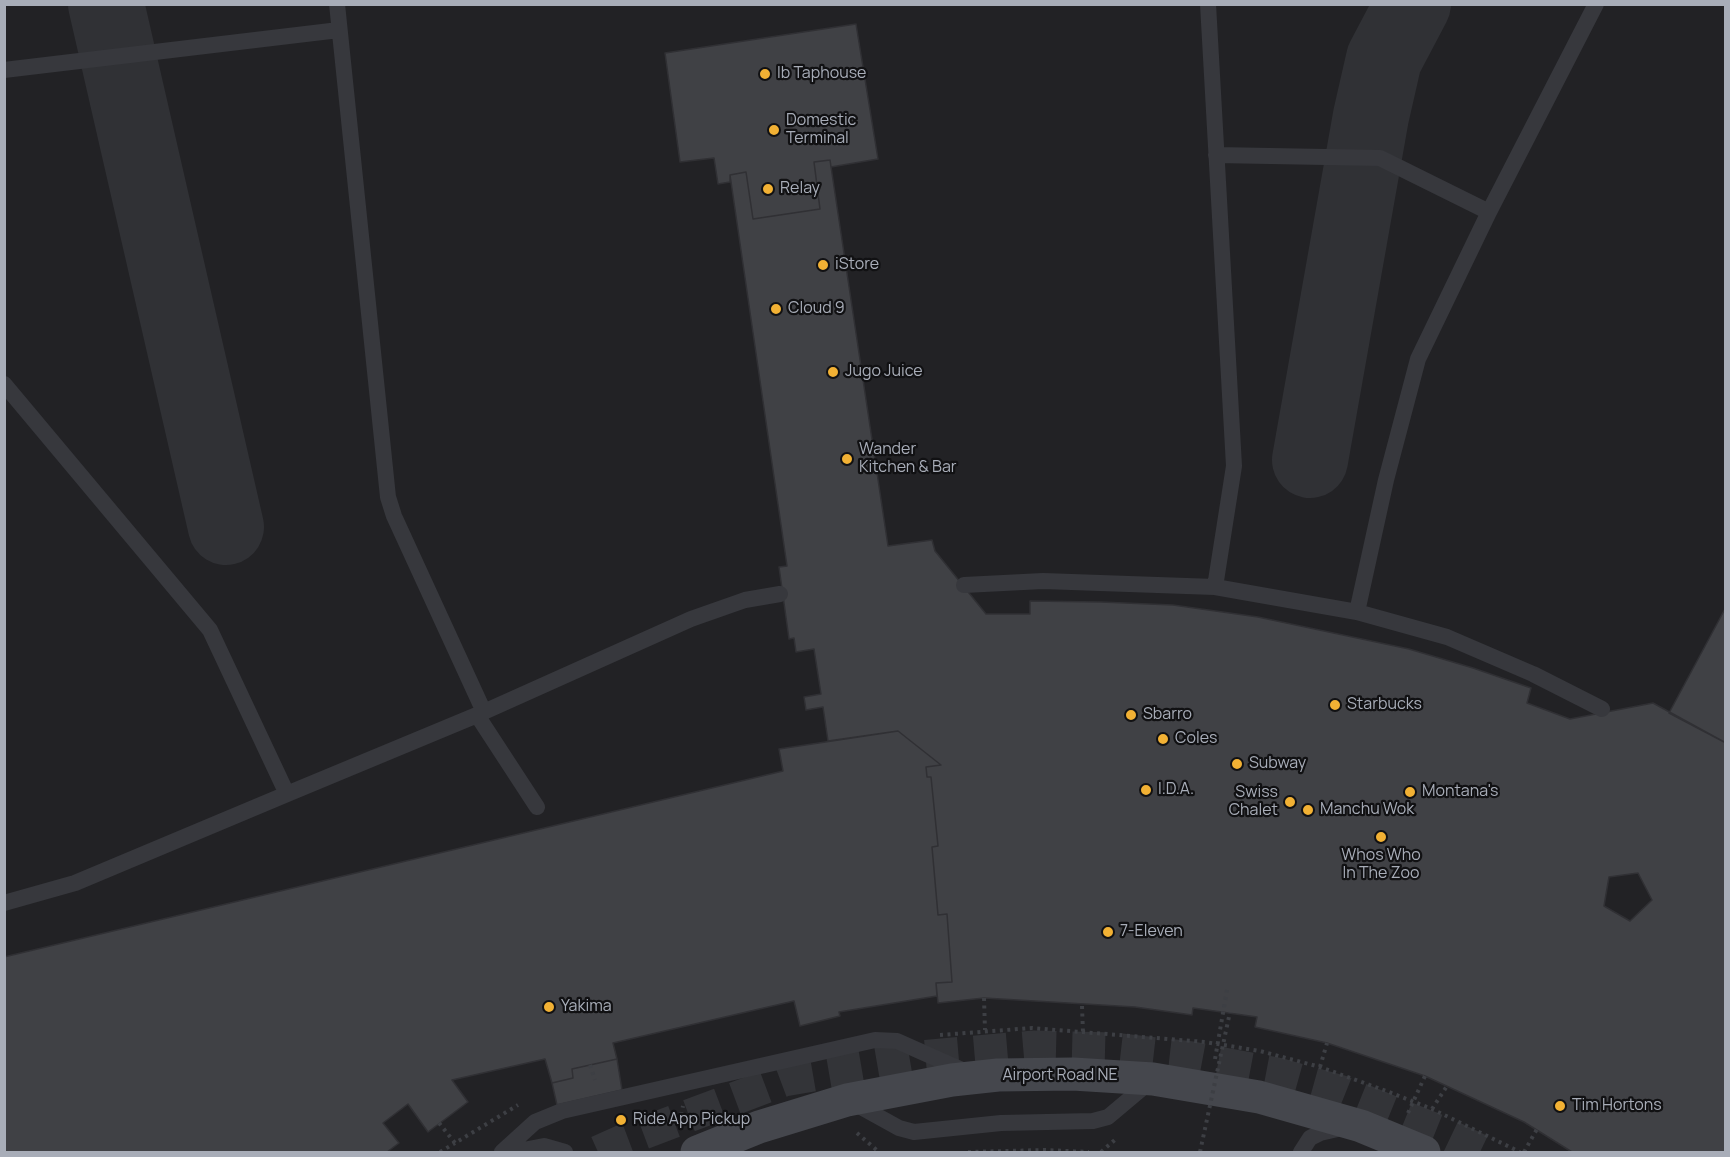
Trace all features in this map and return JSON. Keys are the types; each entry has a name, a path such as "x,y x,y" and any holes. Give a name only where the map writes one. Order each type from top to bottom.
{"main road":[{"name":"Airport Road NE","path":"697,1152 759,1127 848,1100 912,1086 978,1078 1073,1074 1153,1079 1259,1098 1361,1126 1424,1152"}],"lane":[{"path":"337,4 388,497 394,516 480,713 537,807"},
{"path":"1208,4 1234,466 1215,587"},
{"path":"1575,46 1580,26 1580,4"},
{"path":"1357,612 1386,480 1418,359 1489,212 1596,4"},
{"path":"4,70 339,30"},
{"path":"1216,155 1380,158 1489,212"},
{"path":"4,384 210,630 287,794"},
{"path":"964,585 1043,581 1215,587 1357,612 1448,637 1533,674 1602,709"},
{"path":"4,903 75,883 480,713 691,619 745,600 780,594"},
{"path":"502,1152 535,1122 562,1111 876,1040 897,1041 978,1078"},
{"path":"848,1100 899,1128 914,1132 1001,1123 1093,1121 1108,1117 1153,1079"},
{"path":"1302,1150 1310,1138 1320,1133 1361,1126"},
{"path":"513,1152 544,1146 565,1152"}],"path":[{"path":"1214,1062 1227,990"},
{"path":"984,998 985,1031"},
{"path":"1082,1006 1083,1033"},
{"path":"1200,1152 1230,1012"},
{"path":"1320,1067 1327,1042"},
{"path":"1406,1117 1425,1076"},
{"path":"1432,1108 1447,1086"},
{"path":"1204,1119 1213,1120"},
{"path":"1524,1152 1536,1129"},
{"path":"1101,1152 1123,1131"},
{"path":"440,1152 454,1143"},
{"path":"968,1152 1045,1150 1089,1152"}],"shaded area":[{"path":"5,5 1725,5 1725,1152 5,1152"}],"building":[{"name":"Domestic Terminal","path":"856,24 878,159 831,167 830,160 814,162 820,209 753,219 746,172 730,175 730,182 718,184 714,158 680,162 665,53"},
{"path":"830,160 888,546 932,540 935,551 986,614 1030,614 1030,601 1173,605 1258,617 1409,649 1473,668 1531,688 1527,703 1570,719 1653,703 1726,743 1726,1152 1572,1152 1524,1122 1425,1076 1327,1043 1255,1027 1257,1017 1193,1008 1192,1015 1135,1007 984,998 938,1003 936,983 952,982 947,914 938,915 932,847 938,846 931,777 927,777 926,767 941,765 898,731 828,741 823,707 806,710 804,697 821,694 814,649 796,652 794,638 789,639 779,567 787,566 730,175 746,172 753,219 820,209 814,162"},
{"path":"1726,607 1726,743 1669,713"},
{"path":"898,731 941,765 926,767 927,777 931,777 938,846 932,847 938,915 947,914 952,982 936,983 937,996 839,1012 840,1016 800,1026 794,1001 613,1043 617,1059 572,1069 573,1078 552,1083 545,1059 452,1080 468,1102 428,1132 408,1104 383,1123 399,1143 387,1152 4,1152 4,957 783,771 779,749"},
{"path":"1638,873 1652,900 1630,921 1604,906 1609,877"},
{"path":"617,1059 622,1090 557,1105 552,1083 573,1078 572,1069"}],"taxiway":[{"path":"106,4 226,527"},
{"path":"1310,460 1371,116 1384,59 1413,4"}],"tunnel":[{"path":"598,1152 784,1080 918,1057 1034,1047 1113,1049 1192,1058 1277,1074 1342,1092 1441,1132 1483,1152"}],"place":[{"name":"lb Taphouse","path":"765,74"},
{"name":"Domestic Terminal","path":"774,130"},
{"name":"Relay","path":"768,189"},
{"name":"iStore","path":"823,265"},
{"name":"Cloud 9","path":"776,309"},
{"name":"Jugo Juice","path":"833,372"},
{"name":"Wander Kitchen & Bar","path":"847,459"},
{"name":"Starbucks","path":"1335,705"},
{"name":"Sbarro","path":"1131,715"},
{"name":"Coles","path":"1163,739"},
{"name":"Subway","path":"1237,764"},
{"name":"I.D.A.","path":"1146,790"},
{"name":"Montana's","path":"1410,792"},
{"name":"Swiss Chalet","path":"1290,802"},
{"name":"Manchu Wok","path":"1308,810"},
{"name":"Whos Who In The Zoo","path":"1381,837"},
{"name":"7-Eleven","path":"1108,932"},
{"name":"Yakima","path":"549,1007"},
{"name":"Tim Hortons","path":"1560,1106"},
{"name":"Ride App Pickup","path":"621,1120"}]}
